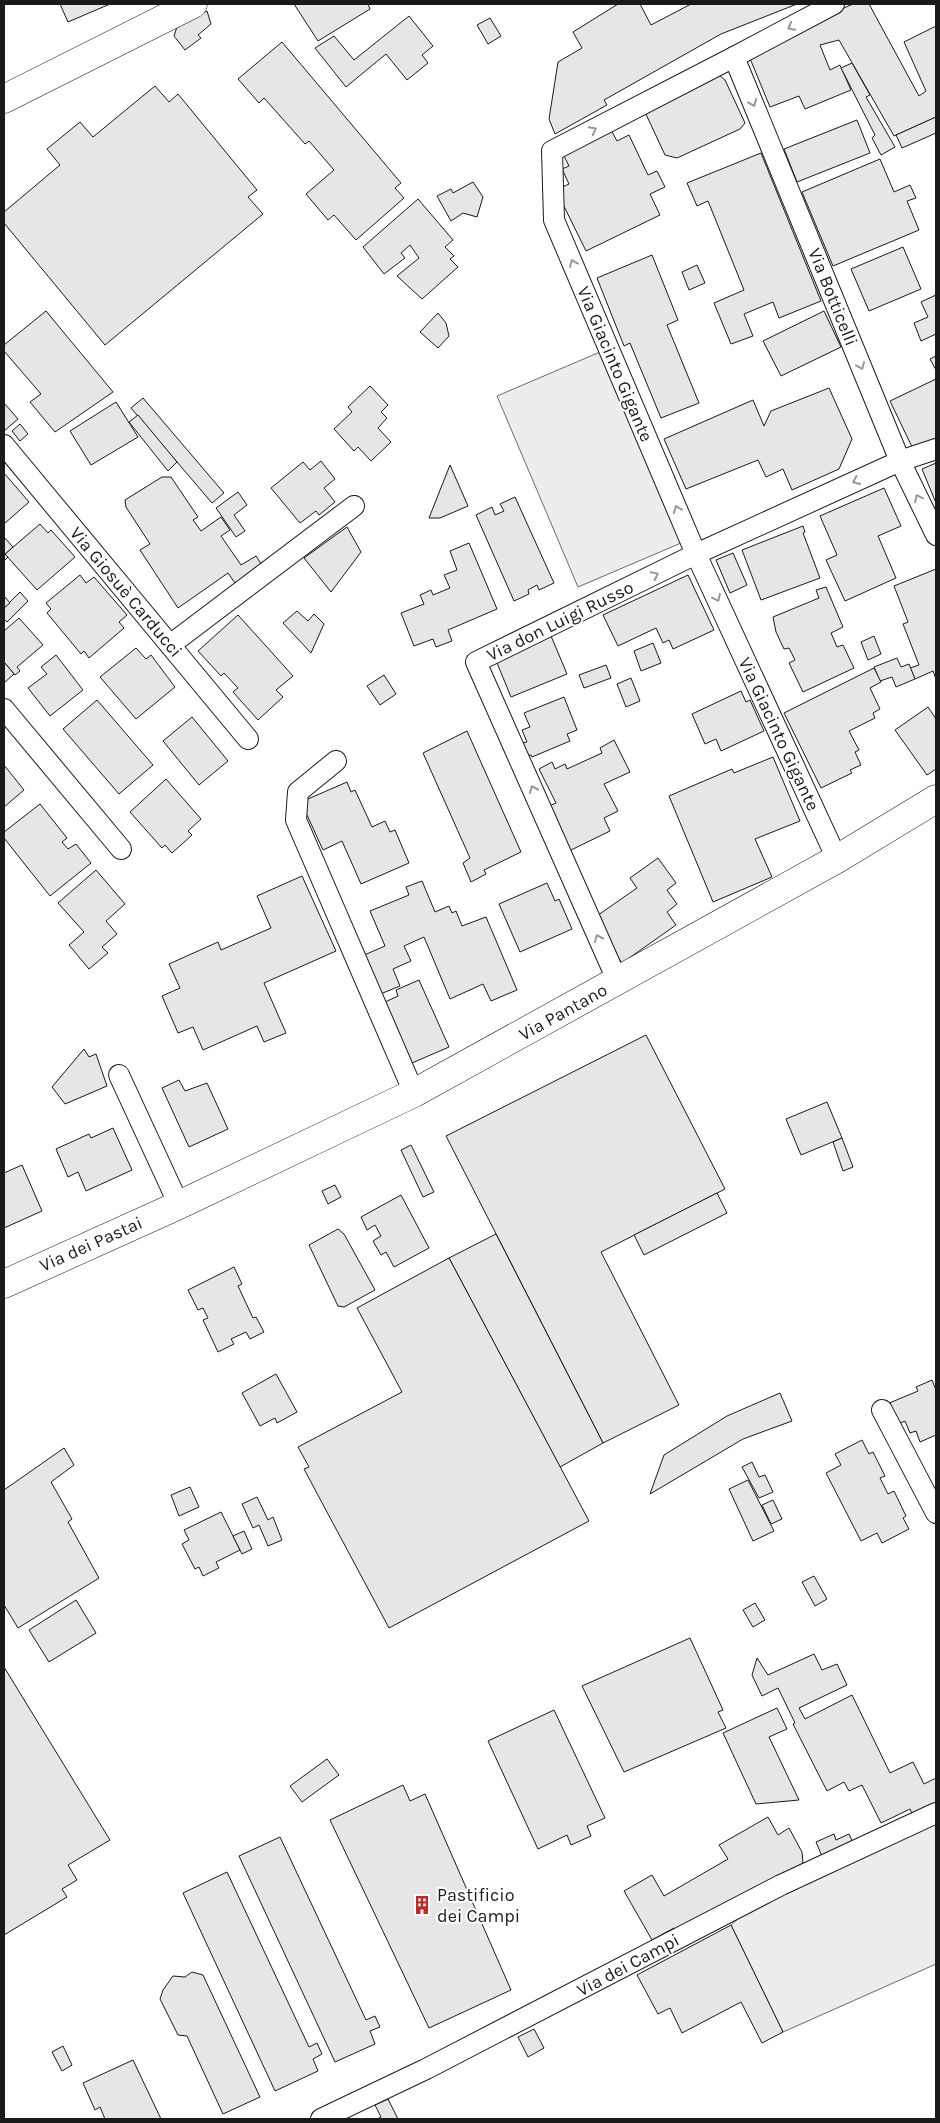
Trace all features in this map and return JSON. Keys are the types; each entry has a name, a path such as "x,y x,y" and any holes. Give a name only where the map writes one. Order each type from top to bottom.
{"street":[{"path":"4,99 192,4"},
{"name":"Via Giacinto Gigante","path":"834,4 734,58 552,151 554,220 696,554 837,859"},
{"name":"Via Botticelli","path":"734,58 900,461 936,534"},
{"name":"Via Giosuè Carducci","path":"4,445 248,739"},
{"name":"Via don Luigi Russo","path":"618,982 476,662 696,554 900,461 936,449"},
{"path":"170,645 354,506"},
{"path":"4,709 121,849"},
{"path":"336,761 298,792 296,820 414,1094"},
{"name":"Via Pantano","path":"179,1205 414,1094 837,859 936,799"},
{"path":"118,1075 179,1205"},
{"name":"Via dei Pastai","path":"4,1284 179,1205"},
{"path":"882,1410 936,1513"},
{"name":"Via dei Campi","path":"321,2119 426,2069 781,1885 936,1813"}],"shaded area":[{"path":"600,352 681,543 578,587 497,396"},
{"path":"936,1821 936,1964 783,2032 731,1925 750,1908"}],"building":[{"path":"60,4 110,4 68,22"},
{"path":"294,4 368,4 370,9 318,41"},
{"path":"618,4 640,4 651,25 691,4 797,4 721,34 604,100 607,105 555,134 549,119 558,62 582,48 573,32"},
{"path":"853,4 869,4 919,96 926,91 904,42 936,26 936,117 894,136 839,40 820,45 830,70 840,65 851,90 805,109 799,96 770,107 749,56 782,35"},
{"path":"207,11 211,24 198,35 201,38 185,50 174,36 178,24"},
{"path":"409,16 433,46 422,55 428,63 407,80 386,54 346,87 315,48 334,36 354,60"},
{"path":"490,18 501,36 488,44 477,25"},
{"path":"282,42 401,183 395,188 404,198 356,240 334,215 328,220 306,194 334,170 309,141 305,144 264,98 259,103 238,79"},
{"path":"852,63 870,95 866,97 895,147 881,155 872,138 875,135 841,68"},
{"path":"719,75 725,80 745,123 740,129 677,158 665,155 644,110"},
{"path":"155,86 169,102 178,94 257,190 248,197 263,214 105,345 4,223 4,212 60,165 47,149 80,122 93,137"},
{"path":"936,117 936,133 902,148 896,135"},
{"path":"857,120 870,153 797,182 784,149"},
{"path":"610,128 617,141 629,135 648,175 657,171 665,187 650,194 660,215 586,251 556,190 569,184 562,169 569,166 562,152"},
{"path":"761,153 821,301 779,318 773,302 744,314 753,336 731,344 714,303 744,290 708,201 697,206 687,183"},
{"path":"880,159 894,192 910,185 916,198 907,201 919,230 833,266 802,192"},
{"path":"473,182 483,197 477,217 463,213 451,221 437,196 451,189 453,193"},
{"path":"418,199 453,240 445,247 454,256 450,259 458,267 422,299 397,276 419,258 410,245 401,253 405,258 384,274 363,247"},
{"path":"903,247 921,289 869,311 851,269"},
{"path":"652,255 678,320 667,325 699,403 661,418 630,343 624,346 597,278"},
{"path":"697,265 705,283 689,290 682,272"},
{"path":"936,295 936,334 921,341 914,323 928,317 921,302"},
{"path":"46,311 113,392 55,432 30,402 41,394 4,351 4,345"},
{"path":"824,311 841,347 781,376 763,341"},
{"path":"438,313 446,323 449,336 438,348 420,332"},
{"path":"936,356 936,370 930,359"},
{"path":"936,379 936,438 913,449 890,401"},
{"path":"370,386 388,405 381,412 387,418 378,428 391,442 371,461 358,447 354,451 334,429 352,412 348,407"},
{"path":"829,388 852,439 839,469 792,490 783,469 766,477 758,460 686,489 664,439 753,400 764,426 771,411"},
{"path":"143,398 224,493 212,503 131,408"},
{"path":"116,402 138,437 91,465 70,431"},
{"path":"4,403 18,419 4,431"},
{"path":"138,415 177,462 168,471 129,422"},
{"path":"20,424 28,434 20,441 12,431"},
{"path":"321,461 335,479 324,488 335,502 319,515 316,511 300,523 271,488 303,462 310,470"},
{"path":"936,463 936,503 922,469"},
{"path":"450,465 468,506 440,518 429,518"},
{"path":"4,473 29,502 4,524"},
{"path":"162,477 171,477 198,517 193,520 201,531 221,517 230,530 221,536 241,565 256,556 264,568 237,586 228,573 178,608 140,550 150,544 126,507 125,500"},
{"path":"884,488 901,526 878,536 896,578 845,601 826,560 837,555 820,516"},
{"path":"238,492 247,505 234,515 245,531 236,537 216,508"},
{"path":"515,497 554,583 539,590 537,585 528,590 529,594 514,601 476,515 492,507 495,515 504,511 500,504"},
{"path":"40,524 48,533 51,530 75,557 37,590 5,554"},
{"path":"803,526 805,532 803,533 820,578 761,600 742,550"},
{"path":"347,527 361,552 331,592 304,558"},
{"path":"4,537 13,547 5,554 8,557 4,561"},
{"path":"469,543 497,609 448,630 452,641 436,647 433,639 414,646 401,613 424,604 420,595 431,590 433,595 450,588 444,575 457,570 450,551"},
{"path":"733,553 747,585 730,593 716,560"},
{"path":"936,569 936,679 933,671 915,679 910,668 919,665 903,624 908,622 894,586"},
{"path":"80,575 86,583 94,577 127,615 119,622 124,628 89,658 84,651 81,654 47,613 51,609 46,603"},
{"path":"688,575 714,630 673,649 669,640 663,643 656,628 618,646 603,615"},
{"path":"826,587 843,627 831,633 837,647 843,645 854,668 803,692 789,663 795,660 789,648 784,649 776,632 773,617 819,598 816,590"},
{"path":"20,592 28,601 7,622 4,619 4,608"},
{"path":"4,596 10,603 4,608"},
{"path":"297,611 308,621 314,614 324,624 311,653 283,623"},
{"path":"238,615 293,676 276,690 283,697 258,720 233,692 238,688 224,673 221,676 198,651"},
{"path":"19,618 43,645 17,667 20,671 15,675 4,662 4,631"},
{"path":"551,636 567,674 511,697 495,658"},
{"path":"874,636 881,654 868,660 861,642"},
{"path":"653,643 661,663 641,671 634,651"},
{"path":"136,648 146,659 151,655 175,687 136,719 100,677"},
{"path":"56,655 83,690 50,716 28,688 47,674 41,667"},
{"path":"897,658 901,667 909,664 915,679 896,687 892,677 880,681 874,667"},
{"path":"4,662 14,674 4,683"},
{"path":"606,665 611,678 584,688 579,675"},
{"path":"874,668 881,682 870,688 880,709 873,713 875,718 849,731 859,750 855,752 861,765 850,770 852,773 821,788 784,713"},
{"path":"384,675 396,694 380,705 367,686"},
{"path":"631,678 640,701 626,707 617,684"},
{"path":"741,691 746,702 750,700 764,731 721,751 716,739 705,744 692,714"},
{"path":"564,697 577,730 567,734 570,741 532,757 531,755 527,756 523,743 527,742 522,730 530,727 524,713"},
{"path":"97,700 153,765 119,794 63,729"},
{"path":"928,707 936,719 936,769 927,775 895,730"},
{"path":"192,717 228,761 199,785 163,741"},
{"path":"467,731 521,852 484,870 486,874 471,882 463,863 470,858 423,753"},
{"path":"614,740 630,772 604,784 618,811 604,818 610,831 569,851 547,807 556,803 539,769 552,762 555,769 565,764 567,769 602,753 600,748"},
{"path":"773,757 800,821 755,839 772,877 713,902 669,796 732,769 734,773"},
{"path":"4,765 24,790 4,807"},
{"path":"166,779 201,819 188,831 192,835 172,853 165,845 162,848 130,812"},
{"path":"347,782 351,792 355,790 372,827 385,821 390,832 395,830 409,863 361,884 342,841 323,850 301,802"},
{"path":"40,804 67,838 62,842 68,849 76,844 91,863 50,896 4,838 4,832"},
{"path":"658,858 676,883 667,890 677,904 667,912 676,925 622,963 591,920 637,888 630,878"},
{"path":"96,870 125,904 106,921 117,934 102,947 108,953 89,969 69,945 84,932 58,903"},
{"path":"302,876 336,951 264,983 286,1033 264,1042 257,1026 203,1050 193,1027 178,1033 162,996 180,988 169,964 218,942 221,950 271,928 257,896"},
{"path":"422,881 435,912 449,906 452,913 456,911 462,926 486,917 517,990 491,1001 483,984 450,999 424,937 404,946 411,961 393,969 400,986 378,995 362,956 385,946 370,911 409,895 406,887"},
{"path":"547,883 555,901 559,899 572,929 520,952 499,904"},
{"path":"419,980 449,1047 412,1063 385,1002 398,996 396,990"},
{"path":"646,1035 725,1189 601,1252 679,1405 603,1443 446,1136"},
{"path":"84,1049 89,1057 96,1054 107,1086 65,1104 52,1087"},
{"path":"179,1080 185,1091 207,1083 228,1129 189,1147 162,1088"},
{"path":"827,1102 842,1138 801,1155 786,1119"},
{"path":"113,1128 132,1170 86,1191 78,1172 68,1177 56,1149 89,1134 91,1138"},
{"path":"842,1138 853,1167 843,1171 833,1142"},
{"path":"411,1145 434,1192 423,1197 401,1150"},
{"path":"22,1165 42,1211 4,1228 4,1173"},
{"path":"335,1185 341,1197 328,1204 322,1191"},
{"path":"717,1193 727,1213 644,1255 634,1235"},
{"path":"401,1195 429,1248 394,1267 386,1252 381,1255 373,1241 381,1236 375,1225 367,1230 361,1217"},
{"path":"338,1229 344,1234 375,1290 344,1307 338,1306 309,1245"},
{"path":"496,1234 603,1443 560,1467 449,1258"},
{"path":"449,1258 589,1521 389,1628 304,1469 309,1467 298,1447 402,1392 357,1308"},
{"path":"234,1267 242,1284 238,1286 253,1318 256,1317 264,1332 250,1339 246,1332 231,1339 234,1344 218,1352 203,1320 208,1318 203,1308 198,1310 188,1290"},
{"path":"276,1374 297,1412 277,1423 275,1418 260,1426 242,1393"},
{"path":"932,1380 936,1390 936,1435 920,1442 916,1431 910,1433 905,1421 896,1425 887,1404 918,1391 916,1387"},
{"path":"780,1393 792,1421 743,1439 650,1494 664,1455 727,1416"},
{"path":"862,1440 869,1454 873,1452 885,1476 880,1478 888,1494 894,1491 906,1516 903,1518 909,1529 882,1543 877,1533 861,1541 826,1473 841,1465 835,1454"},
{"path":"64,1448 74,1465 51,1482 72,1519 68,1522 99,1578 18,1628 4,1605 4,1490"},
{"path":"752,1462 759,1477 765,1475 773,1492 759,1498 742,1467"},
{"path":"748,1480 774,1531 753,1541 729,1489"},
{"path":"190,1487 199,1507 179,1516 171,1495"},
{"path":"257,1497 268,1520 273,1517 282,1540 268,1546 259,1525 253,1528 242,1504"},
{"path":"773,1500 782,1519 771,1524 762,1505"},
{"path":"221,1512 240,1550 216,1562 219,1568 203,1576 199,1567 195,1569 182,1544 189,1540 184,1530"},
{"path":"244,1531 252,1549 242,1554 233,1536"},
{"path":"814,1576 827,1599 815,1606 802,1582"},
{"path":"76,1600 96,1633 49,1662 29,1630"},
{"path":"755,1603 765,1620 753,1627 743,1610"},
{"path":"690,1638 723,1710 718,1712 726,1728 624,1772 582,1686"},
{"path":"814,1654 822,1670 837,1664 847,1685 799,1708 805,1719 852,1695 890,1773 913,1762 924,1784 936,1778 936,1807 914,1818 910,1809 881,1823 862,1785 849,1791 844,1782 827,1791 793,1724 795,1723 778,1688 762,1696 752,1675 757,1658 768,1675"},
{"path":"4,1667 110,1840 68,1865 77,1880 62,1889 67,1897 4,1935"},
{"path":"777,1708 787,1729 769,1737 799,1800 756,1804 723,1733"},
{"path":"554,1710 605,1818 587,1826 591,1836 571,1845 567,1835 538,1849 488,1741"},
{"path":"327,1759 339,1775 302,1802 290,1786"},
{"name":"Pastificio dei Campi","path":"403,1785 410,1801 425,1794 511,1990 429,2028 330,1820"},
{"path":"768,1817 778,1835 789,1828 802,1852 803,1863 678,1935 674,1928 652,1940 624,1891 652,1875 664,1896 728,1859 719,1845"},
{"path":"834,1834 836,1840 849,1834 855,1847 824,1861 816,1842"},
{"path":"280,1837 366,2020 375,2016 380,2027 370,2031 375,2044 335,2062 239,1856"},
{"path":"227,1872 309,2047 317,2043 322,2054 313,2059 318,2071 275,2091 183,1893"},
{"path":"731,1925 783,2032 762,2043 741,2002 682,2033 670,2008 658,2014 637,1975"},
{"path":"192,1972 203,1975 260,2097 223,2114 187,2036 178,2035 160,1999 163,1990 173,1976 185,1977"},
{"path":"534,2029 544,2048 528,2057 518,2037"},
{"path":"63,2046 72,2065 62,2071 52,2052"},
{"path":"133,2060 161,2119 105,2119 100,2107 95,2110 83,2083"},
{"path":"388,2099 398,2119 377,2119 381,2117 375,2105"}],"place":[{"name":"Pastificio dei Campi","path":"422,1905"}]}
